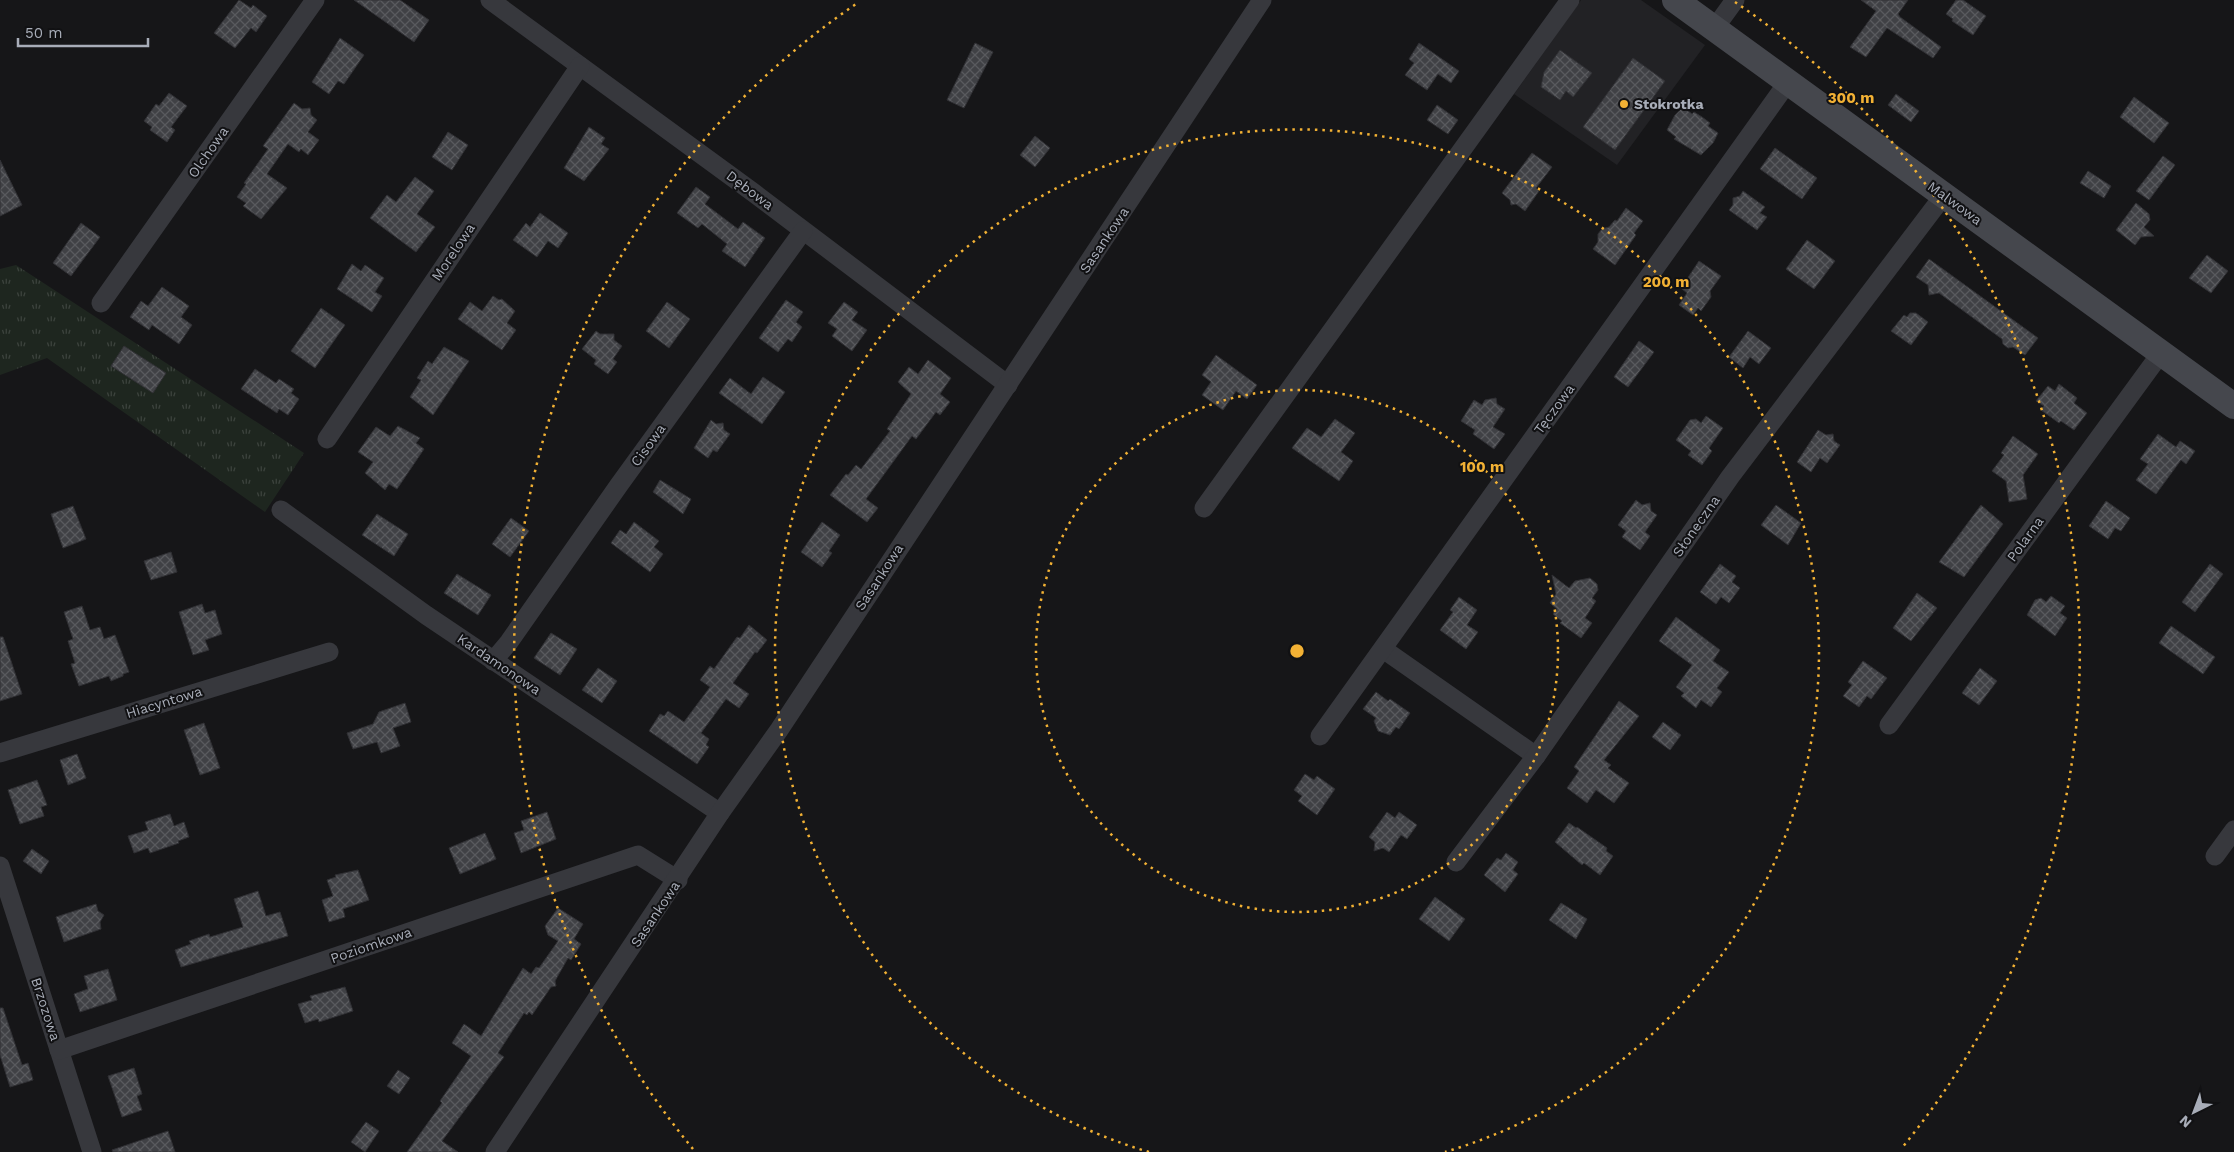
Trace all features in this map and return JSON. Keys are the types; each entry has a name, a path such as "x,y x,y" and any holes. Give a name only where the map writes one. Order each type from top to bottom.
{"street":[{"name":"Olchowa","path":"101,303 315,0"},
{"name":"Dębowa","path":"490,0 1008,385"},
{"name":"Sasankowa","path":"495,1152 678,880 720,813 779,730 1262,0"},
{"path":"1204,508 1570,0"},
{"name":"Malwowa","path":"1675,0 2234,406"},
{"path":"1714,29 1735,0"},
{"name":"Morelowa","path":"327,439 580,66"},
{"name":"Tęczowa","path":"1320,736 1788,82"},
{"name":"Słoneczna","path":"1456,862 1536,756 1730,477 1944,195"},
{"name":"Cisowa","path":"493,660 509,642 619,485 803,231"},
{"name":"Polarna","path":"1889,725 2161,353"},
{"name":"Kardamonowa","path":"280,510 493,660 720,813"},
{"path":"1383,649 1536,756"},
{"name":"Hiacyntowa","path":"0,752 329,652"},
{"path":"2215,856 2234,830"},
{"name":"Poziomkowa","path":"59,1050 638,855 678,880"},
{"name":"Brzozowa","path":"0,866 92,1152"}],"shaded area":[{"path":"1581,0 1641,0 1705,45 1617,165 1514,94"}],"green space":[{"path":"16,265 304,453 265,512 47,358 0,375 0,269"}],"building":[{"path":"239,0 251,8 253,5 267,16 256,32 251,28 235,48 214,33"},
{"path":"354,0 400,0 429,20 414,42"},
{"path":"1861,0 1908,0 1898,14 1900,17 1941,47 1933,58 1887,28 1866,57 1850,47 1876,11"},
{"path":"1956,0 1963,0 1986,16 1973,35 1952,21 1953,19 1946,14"},
{"path":"340,38 364,55 344,84 338,81 329,94 312,82"},
{"path":"975,43 993,52 964,108 947,100"},
{"path":"1419,43 1459,71 1451,83 1438,74 1427,90 1405,75 1414,63 1409,59"},
{"path":"1560,50 1592,73 1573,97 1566,91 1560,100 1541,87 1544,72"},
{"name":"Stokrotka","path":"1633,58 1665,81 1615,150 1583,127"},
{"path":"169,93 187,106 171,127 175,130 167,142 150,130 152,127 144,121 156,104 159,106"},
{"path":"1896,94 1919,111 1911,122 1888,105"},
{"path":"2134,97 2169,123 2154,143 2120,117"},
{"path":"294,103 302,109 310,108 311,115 317,120 308,132 319,140 308,155 301,149 299,152 288,144 267,174 287,188 261,219 243,206 246,203 237,197 246,184 244,183 268,149 263,146"},
{"path":"1437,105 1458,120 1448,134 1427,120"},
{"path":"1683,107 1692,114 1694,112 1702,117 1710,123 1708,126 1718,133 1713,143 1701,155 1674,139 1676,137 1667,130 1675,115"},
{"path":"589,127 605,138 601,144 609,149 584,181 564,168"},
{"path":"448,132 468,145 452,170 432,157"},
{"path":"1035,136 1050,148 1035,167 1020,155"},
{"path":"1775,148 1817,178 1802,199 1760,169"},
{"path":"1532,153 1552,167 1536,188 1539,191 1525,211 1516,204 1511,205 1510,200 1502,193"},
{"path":"2163,156 2175,165 2149,200 2136,191"},
{"path":"0,160 22,205 0,216"},
{"path":"2088,171 2111,186 2104,198 2080,183"},
{"path":"415,177 434,191 417,214 435,227 416,252 370,218 387,195 396,202"},
{"path":"696,187 710,197 705,204 738,229 743,222 765,238 745,267 722,251 727,244 702,224 698,228 677,213"},
{"path":"1743,191 1765,207 1760,213 1767,217 1757,230 1729,210 1733,205 1733,198 1740,196"},
{"path":"2136,203 2149,214 2150,220 2144,227 2154,236 2141,237 2135,245 2116,230"},
{"path":"1626,208 1643,221 1634,233 1636,235 1615,265 1593,249 1598,242 1598,234 1602,229 1609,227 1615,220 1617,221"},
{"path":"540,213 568,233 558,248 548,241 537,257 513,240 526,223 530,227"},
{"path":"81,223 100,237 71,276 53,263"},
{"path":"1807,240 1835,261 1814,289 1786,269"},
{"path":"2207,255 2228,271 2211,293 2189,278"},
{"path":"1929,259 2038,338 2025,355 2013,347 2008,348 2003,344 2002,339 1939,293 1929,295 1928,285 1916,277"},
{"path":"1699,261 1721,276 1710,291 1711,297 1701,311 1698,308 1693,315 1679,305 1687,293 1681,288"},
{"path":"352,264 361,271 365,265 384,278 375,292 382,296 372,312 337,289"},
{"path":"162,287 189,306 181,317 192,325 179,344 152,325 149,330 130,317 141,301 148,306"},
{"path":"493,296 499,300 502,299 515,311 507,323 516,330 502,350 458,319 470,302 482,311"},
{"path":"786,300 803,312 796,322 802,327 792,342 788,339 778,352 759,338"},
{"path":"667,302 690,319 669,348 646,331"},
{"path":"844,302 858,312 852,320 867,330 852,351 832,336 837,329 828,323"},
{"path":"321,308 345,325 315,368 291,351"},
{"path":"1910,313 1916,313 1928,322 1911,345 1891,331 1904,315 1907,317"},
{"path":"596,331 600,334 614,334 614,340 622,346 613,359 617,362 608,374 594,364 596,360 582,349"},
{"path":"1748,331 1771,348 1759,364 1750,357 1743,368 1729,357"},
{"path":"1639,341 1654,352 1628,387 1614,377"},
{"path":"124,346 166,373 153,393 111,366"},
{"path":"444,347 469,361 433,415 410,397 421,380 417,378 428,361 432,364"},
{"path":"1216,355 1257,385 1247,399 1236,391 1223,410 1202,395 1211,382 1202,375"},
{"path":"928,360 951,378 940,394 950,402 940,415 936,412 916,439 912,436 866,499 878,508 867,522 830,495 846,474 848,475 856,465 861,469 890,431 887,429 911,394 898,382 909,367 918,374"},
{"path":"255,369 276,383 279,379 294,389 291,393 299,399 288,415 279,409 277,413 241,389"},
{"path":"763,377 785,392 762,424 719,393 730,378 751,394"},
{"path":"2059,384 2077,398 2074,403 2087,413 2074,430 2061,421 2059,423 2041,410 2044,406 2036,401 2048,386 2055,391"},
{"path":"1496,398 1497,404 1505,409 1493,427 1505,434 1494,449 1473,434 1475,430 1461,421 1474,400 1482,405 1485,400"},
{"path":"1706,416 1723,428 1709,448 1712,451 1702,465 1688,455 1691,451 1676,440 1690,420 1696,419 1701,423"},
{"path":"1335,419 1355,433 1341,452 1353,461 1339,481 1292,448 1307,428 1321,437"},
{"path":"711,420 716,424 723,423 724,430 730,434 717,452 713,450 708,458 694,448"},
{"path":"398,426 420,438 416,443 424,449 397,489 389,484 385,490 365,473 373,462 358,452 376,427 390,436"},
{"path":"1818,430 1826,435 1833,434 1834,441 1840,445 1827,463 1820,458 1811,472 1797,462"},
{"path":"2158,434 2176,447 2180,441 2195,451 2186,464 2181,460 2156,494 2136,480 2148,464 2140,459"},
{"path":"2013,436 2038,454 2023,475 2027,499 2009,502 2006,481 1992,471 2004,455 2001,453"},
{"path":"660,480 691,499 683,514 653,492"},
{"path":"1636,500 1642,505 1650,503 1651,511 1657,515 1645,532 1650,536 1640,550 1622,537 1626,531 1618,525"},
{"path":"2106,501 2130,518 2121,531 2115,528 2108,539 2089,526"},
{"path":"1776,505 1801,523 1788,545 1761,525"},
{"path":"1981,505 2003,524 1964,577 1939,562"},
{"path":"73,506 86,539 63,548 51,514"},
{"path":"377,514 408,534 394,556 362,535"},
{"path":"511,518 529,531 510,557 492,544"},
{"path":"634,522 659,541 654,547 663,554 650,572 611,543 620,530 626,534"},
{"path":"822,522 840,535 829,551 832,553 822,567 801,552"},
{"path":"171,552 177,572 151,580 144,561"},
{"path":"1720,564 1736,576 1732,582 1740,588 1729,603 1721,597 1716,604 1700,592"},
{"path":"2210,564 2223,574 2195,612 2182,602"},
{"path":"457,574 491,595 478,615 444,593"},
{"path":"1552,575 1569,588 1575,581 1590,578 1597,584 1598,590 1592,598 1596,601 1585,618 1592,623 1581,638 1560,623 1562,621 1553,614 1557,609 1550,603 1556,594"},
{"path":"1917,593 1937,608 1911,641 1893,628"},
{"path":"2051,596 2065,606 2060,613 2067,618 2055,636 2027,615 2035,600 2041,598 2046,602"},
{"path":"1459,597 1477,610 1467,625 1478,632 1466,649 1440,630 1453,612 1450,610"},
{"path":"202,604 205,613 215,610 222,634 205,640 209,650 193,655 179,612"},
{"path":"82,606 90,630 100,627 104,639 115,635 129,672 123,674 123,676 111,681 109,676 79,686 71,664 75,663 68,641 73,639 64,612"},
{"path":"1676,617 1720,650 1713,661 1729,672 1717,688 1722,692 1711,707 1701,700 1696,708 1681,696 1684,693 1676,687 1692,665 1659,641"},
{"path":"749,625 767,640 757,653 755,652 733,683 749,694 739,708 726,699 701,733 709,739 706,745 709,747 697,764 649,731 660,714 664,716 668,711 684,722 710,687 700,680 710,666 714,669 737,637 740,638"},
{"path":"2171,626 2215,657 2203,674 2159,643"},
{"path":"551,633 577,649 560,675 534,658"},
{"path":"0,637 3,637 22,694 0,701"},
{"path":"1863,661 1887,678 1871,699 1867,696 1859,707 1843,696 1852,685 1848,682"},
{"path":"598,668 617,681 602,703 582,690"},
{"path":"1980,668 1997,681 1979,705 1962,693"},
{"path":"1376,692 1410,713 1399,729 1396,727 1390,735 1378,731 1374,721 1376,718 1363,709"},
{"path":"1619,701 1639,716 1604,760 1611,765 1608,768 1629,783 1614,803 1596,790 1587,803 1567,788 1579,771 1574,767"},
{"path":"405,703 411,722 393,728 400,746 381,753 377,742 353,749 347,733 373,724 379,712"},
{"path":"1663,722 1681,735 1670,750 1652,737"},
{"path":"204,723 220,768 200,775 184,730"},
{"path":"77,754 86,778 68,785 60,760"},
{"path":"1305,774 1314,780 1317,776 1335,789 1317,815 1298,801 1302,796 1294,790"},
{"path":"37,780 47,805 41,807 44,816 20,824 8,790"},
{"path":"547,812 556,839 521,853 514,833 524,830 521,821"},
{"path":"1387,812 1395,818 1399,812 1417,825 1407,839 1401,835 1389,852 1383,848 1374,851 1375,842 1369,837"},
{"path":"170,814 174,826 184,822 189,837 178,841 179,843 150,853 148,848 134,853 128,836 148,830 145,822"},
{"path":"1569,823 1607,848 1606,851 1613,856 1600,875 1584,863 1582,865 1555,842"},
{"path":"485,833 496,859 460,874 449,848"},
{"path":"32,849 49,861 41,874 23,861"},
{"path":"1506,853 1518,862 1513,870 1518,874 1505,892 1484,875 1497,858 1501,860"},
{"path":"358,870 369,900 343,909 345,917 329,922 322,900 333,896 327,880 336,877 335,875"},
{"path":"258,891 266,916 280,912 288,936 181,967 175,950 191,944 189,941 209,934 210,937 243,927 234,899"},
{"path":"1435,897 1465,919 1449,941 1419,919"},
{"path":"1561,903 1587,919 1576,939 1549,920"},
{"path":"96,904 98,911 104,915 100,922 101,929 64,942 56,917"},
{"path":"558,908 583,924 574,939 581,944 571,960 568,958 555,981 556,986 551,987 532,1015 529,1012 527,1015 524,1013 498,1053 504,1057 442,1141 458,1152 407,1152 442,1103 440,1101 471,1056 452,1043 464,1024 481,1036 523,968 531,974 536,967 539,968 558,941 548,935 545,926"},
{"path":"108,969 117,1000 80,1012 74,994 88,989 84,976"},
{"path":"345,987 353,1011 319,1022 318,1019 305,1023 298,1004 312,1000 310,996"},
{"path":"0,1008 3,1008 22,1065 28,1063 33,1080 10,1087 0,1055"},
{"path":"134,1068 142,1094 137,1096 142,1110 122,1117 108,1076"},
{"path":"398,1070 410,1078 399,1094 387,1086"},
{"path":"366,1122 379,1131 365,1152 351,1142"},
{"path":"168,1131 175,1152 113,1152 112,1150"}],"place":[{"name":"Stokrotka","path":"1624,104"}]}
